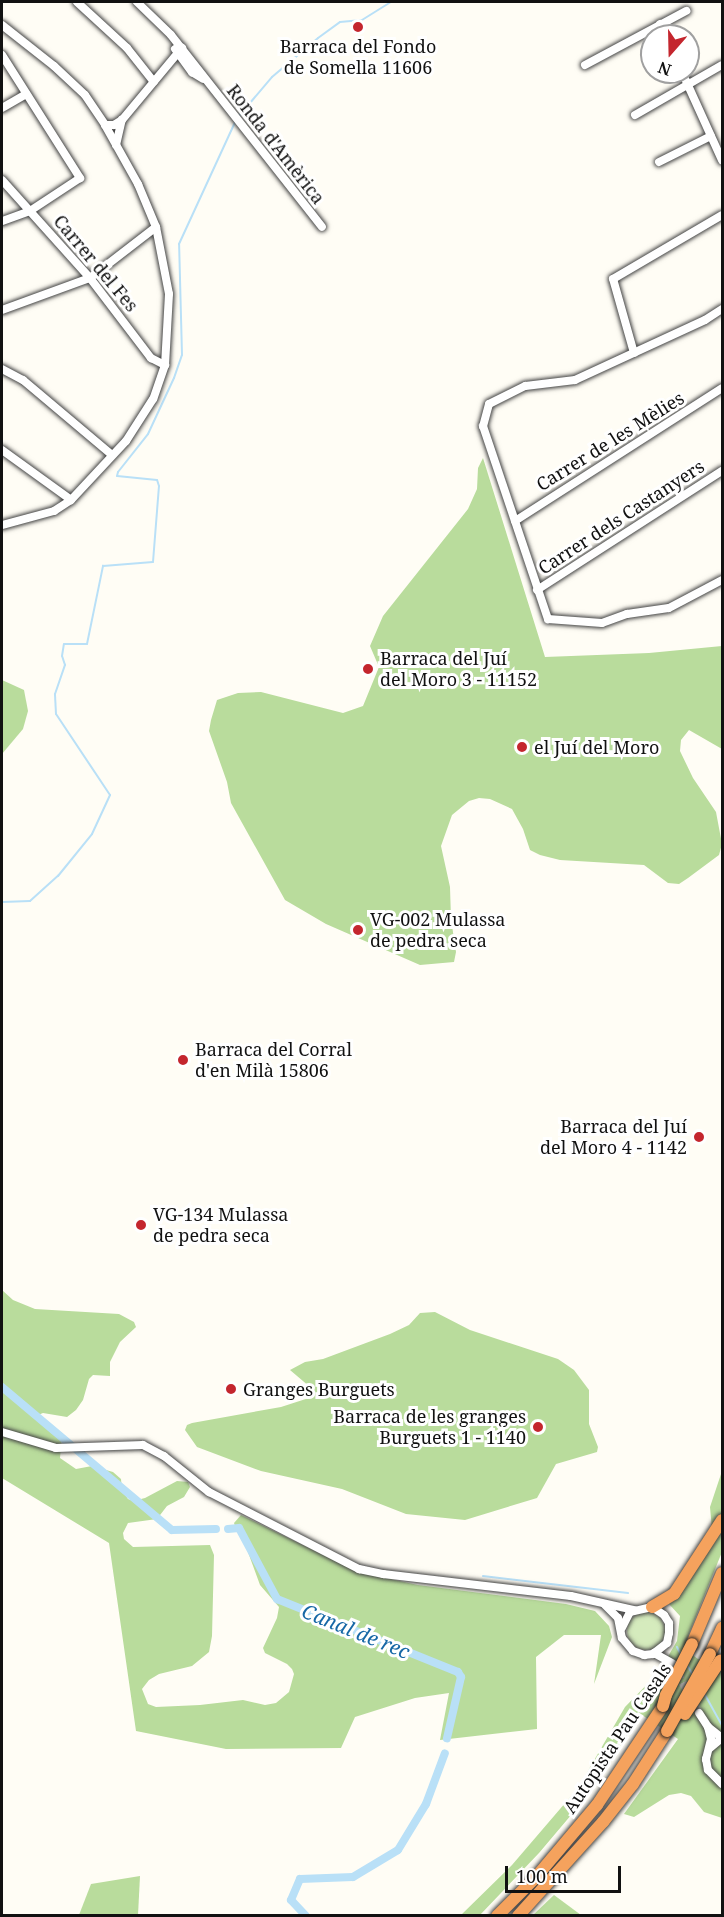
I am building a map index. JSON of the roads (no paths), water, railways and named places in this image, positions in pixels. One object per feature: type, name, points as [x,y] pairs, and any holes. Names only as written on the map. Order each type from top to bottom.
[{"type":"highway","points":[[652,1607],[674,1594],[723,1520]]},
{"type":"highway","points":[[694,1645],[723,1573]]},
{"type":"highway","name":"Autopista Pau Casals","points":[[497,1916],[537,1876],[597,1805],[663,1706],[723,1593]]},
{"type":"highway","name":"Autopista Pau Casals","points":[[518,1916],[603,1822],[633,1784],[669,1733],[717,1657],[723,1628]]},
{"type":"street","points":[[77,2],[127,48],[154,82]]},
{"type":"street","name":"Ronda d'Amèrica","points":[[137,2],[158,22],[162,32],[180,50],[192,72],[206,81],[322,227]]},
{"type":"street","points":[[660,24],[686,10]]},
{"type":"street","points":[[2,25],[54,66],[85,95],[105,125],[138,184],[156,227],[169,294],[165,365],[153,399],[141,421],[71,500],[54,511],[2,525]]},
{"type":"street","points":[[585,65],[640,35]]},
{"type":"street","points":[[105,125],[114,125],[122,120],[180,50]]},
{"type":"street","points":[[2,55],[80,178],[30,212],[2,222]]},
{"type":"street","points":[[635,115],[723,65]]},
{"type":"street","points":[[688,85],[722,158]]},
{"type":"street","points":[[2,108],[27,94]]},
{"type":"street","points":[[116,145],[122,120]]},
{"type":"street","points":[[659,162],[711,136]]},
{"type":"street","name":"Carrer del Fes","points":[[2,180],[90,278],[151,358],[165,365]]},
{"type":"street","points":[[634,353],[613,279],[723,215]]},
{"type":"street","points":[[2,310],[90,278],[156,227]]},
{"type":"street","points":[[723,309],[705,320],[575,380],[525,386],[489,404],[483,426],[491,444],[548,620],[602,623],[627,614],[669,608],[723,580]]},
{"type":"street","points":[[2,369],[23,380],[112,455]]},
{"type":"street","name":"Carrer de les Mèlies","points":[[515,521],[723,388]]},
{"type":"street","points":[[2,450],[71,500]]},
{"type":"street","name":"Carrer dels Castanyers","points":[[537,590],[723,471]]},
{"type":"street","points":[[2,1432],[56,1448],[125,1445],[150,1448],[164,1456],[209,1492],[359,1569],[383,1574],[571,1596],[634,1610],[652,1607],[664,1615],[669,1623],[665,1645],[654,1653],[644,1655],[633,1651],[622,1638],[622,1628],[626,1617],[634,1610]]},
{"type":"street","points":[[604,1605],[618,1618],[622,1628]]},
{"type":"street","points":[[654,1653],[672,1663],[665,1645]]},
{"type":"street","points":[[699,1713],[708,1727],[723,1738],[710,1748]]},
{"type":"street","points":[[708,1727],[710,1748],[706,1759],[708,1770],[723,1784]]},
{"type":"waterway","points":[[238,117],[272,77],[318,38],[340,22],[362,20],[391,2]]},
{"type":"waterway","points":[[2,902],[30,901],[58,876],[92,834],[110,795],[56,714],[55,694],[65,665],[62,656],[64,644],[87,644],[103,566],[153,562],[159,486],[157,480],[117,476],[148,434],[182,355],[179,244],[235,122]]},
{"type":"waterway","name":"Canal de rec","points":[[2,1387],[172,1530],[216,1529]]},
{"type":"waterway","name":"Canal de rec","points":[[228,1529],[239,1528],[277,1599],[458,1672],[461,1677],[447,1738]]},
{"type":"waterway","points":[[483,1576],[628,1593]]},
{"type":"waterway","points":[[677,1647],[681,1655]]},
{"type":"waterway","points":[[687,1665],[693,1675]]},
{"type":"waterway","points":[[704,1693],[722,1725]]},
{"type":"waterway","name":"Canal de rec","points":[[306,1916],[291,1900],[300,1879],[353,1877],[398,1850],[426,1804],[445,1753]]},
{"type":"tunnel","points":[[677,1672],[699,1713]]},
{"type":"place","name":"Barraca del Fondo de Somella 11606","points":[[358,27]]},
{"type":"place","name":"Barraca del Juí del Moro 3 - 11152","points":[[368,669]]},
{"type":"place","name":"el Juí del Moro","points":[[522,747]]},
{"type":"place","name":"VG-002 Mulassa de pedra seca","points":[[358,930]]},
{"type":"place","name":"Barraca del Corral d'en Milà 15806","points":[[183,1060]]},
{"type":"place","name":"Barraca del Juí del Moro 4 - 1142","points":[[699,1137]]},
{"type":"place","name":"VG-134 Mulassa de pedra seca","points":[[141,1225]]},
{"type":"place","name":"Granges Burguets","points":[[231,1389]]},
{"type":"place","name":"Barraca de les granges Burguets 1 - 1140","points":[[538,1427]]}]
